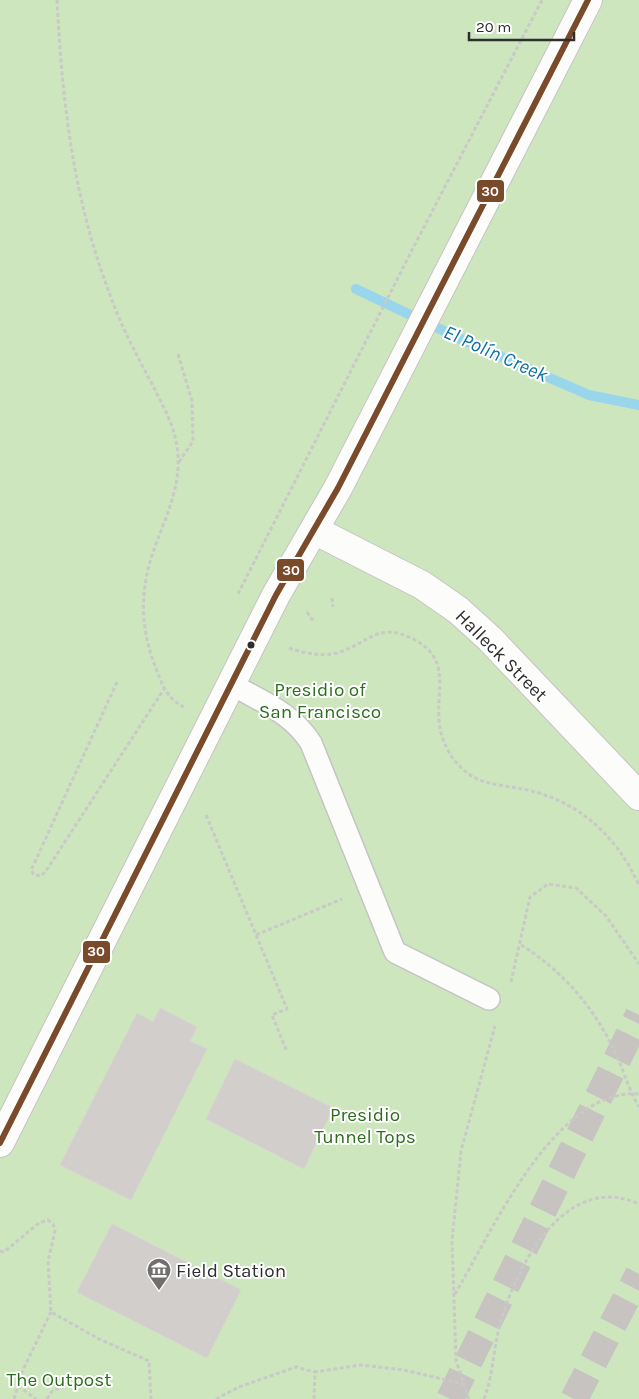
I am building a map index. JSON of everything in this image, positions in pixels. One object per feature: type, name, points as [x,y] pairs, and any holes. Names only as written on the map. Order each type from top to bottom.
[{"type":"street","points":[[0,1143],[276,596],[314,530],[394,378],[588,0]]},
{"type":"street","name":"Halleck Street","points":[[314,530],[422,585],[458,610],[490,640],[639,796]]},
{"type":"lane","points":[[231,684],[291,717],[302,728],[311,743],[395,952],[489,999]]},
{"type":"path","points":[[57,0],[70,150],[86,225],[121,323],[172,425],[177,446],[179,463],[176,484],[149,568],[142,610],[149,651],[164,689],[172,701],[184,707]]},
{"type":"path","points":[[245,579],[356,359],[542,0]]},
{"type":"path","points":[[178,354],[192,401],[193,441],[179,463]]},
{"type":"path","points":[[332,598],[334,607]]},
{"type":"path","points":[[307,612],[313,621]]},
{"type":"path","points":[[289,648],[323,655],[337,653],[376,634],[392,633],[402,634],[417,641],[428,650],[438,667],[441,685],[438,716],[441,734],[448,750],[459,766],[481,782],[531,791],[553,798],[590,818],[619,850],[639,886]]},
{"type":"path","points":[[116,682],[31,870],[34,875],[41,876],[46,871],[164,689]]},
{"type":"path","points":[[206,815],[287,1009],[272,1015],[287,1052]]},
{"type":"path","points":[[508,989],[521,945],[530,897],[548,884],[576,888],[606,916],[639,964]]},
{"type":"path","points":[[256,935],[319,909]]},
{"type":"path","points":[[521,945],[539,956],[580,996],[611,1043],[631,1094],[639,1107]]},
{"type":"path","points":[[468,1399],[456,1360],[452,1241],[462,1151],[496,1022]]},
{"type":"path","points":[[454,1294],[474,1262],[506,1201],[542,1154],[587,1108],[604,1100],[639,1094]]},
{"type":"path","points":[[484,1399],[491,1380],[499,1328],[518,1276],[547,1230],[577,1205],[592,1198],[609,1197],[629,1200],[639,1204]]},
{"type":"path","points":[[0,1251],[4,1252],[40,1223],[48,1220],[54,1224],[55,1231],[48,1261],[51,1312],[37,1338],[14,1399]]},
{"type":"path","points":[[51,1312],[100,1339],[148,1360],[151,1399]]},
{"type":"path","points":[[216,1399],[239,1387],[296,1367],[315,1372],[360,1365],[404,1370],[463,1384]]},
{"type":"path","points":[[314,1399],[315,1372]]},
{"type":"path","points":[[18,1386],[36,1399]]},
{"type":"path","points":[[47,1399],[53,1390],[66,1386]]},
{"type":"green space","name":"Presidio of San Francisco","points":[[0,0],[639,0],[639,1399],[0,1399]]},
{"type":"building","points":[[160,1008],[197,1027],[190,1041],[207,1049],[131,1200],[60,1165],[137,1013],[153,1022]]},
{"type":"building","points":[[235,1059],[333,1108],[304,1169],[206,1119]]},
{"type":"building","name":"Field Station","points":[[112,1224],[241,1290],[207,1358],[77,1292]]},
{"type":"waterway","name":"El Polín Creek","points":[[356,289],[465,341],[589,395],[639,405]]},
{"type":"tunnel","points":[[450,1399],[639,1015]]},
{"type":"tunnel","points":[[574,1399],[639,1274]]},
{"type":"transit line","name":"30","points":[[0,1143],[276,595],[338,488],[588,0]]},
{"type":"place","name":"Field Station","points":[[159,1291]]},
{"type":"park label","name":"Presidio Tunnel Tops","points":[[365,1125]]},
{"type":"park label","name":"The Outpost","points":[[59,1379]]}]
